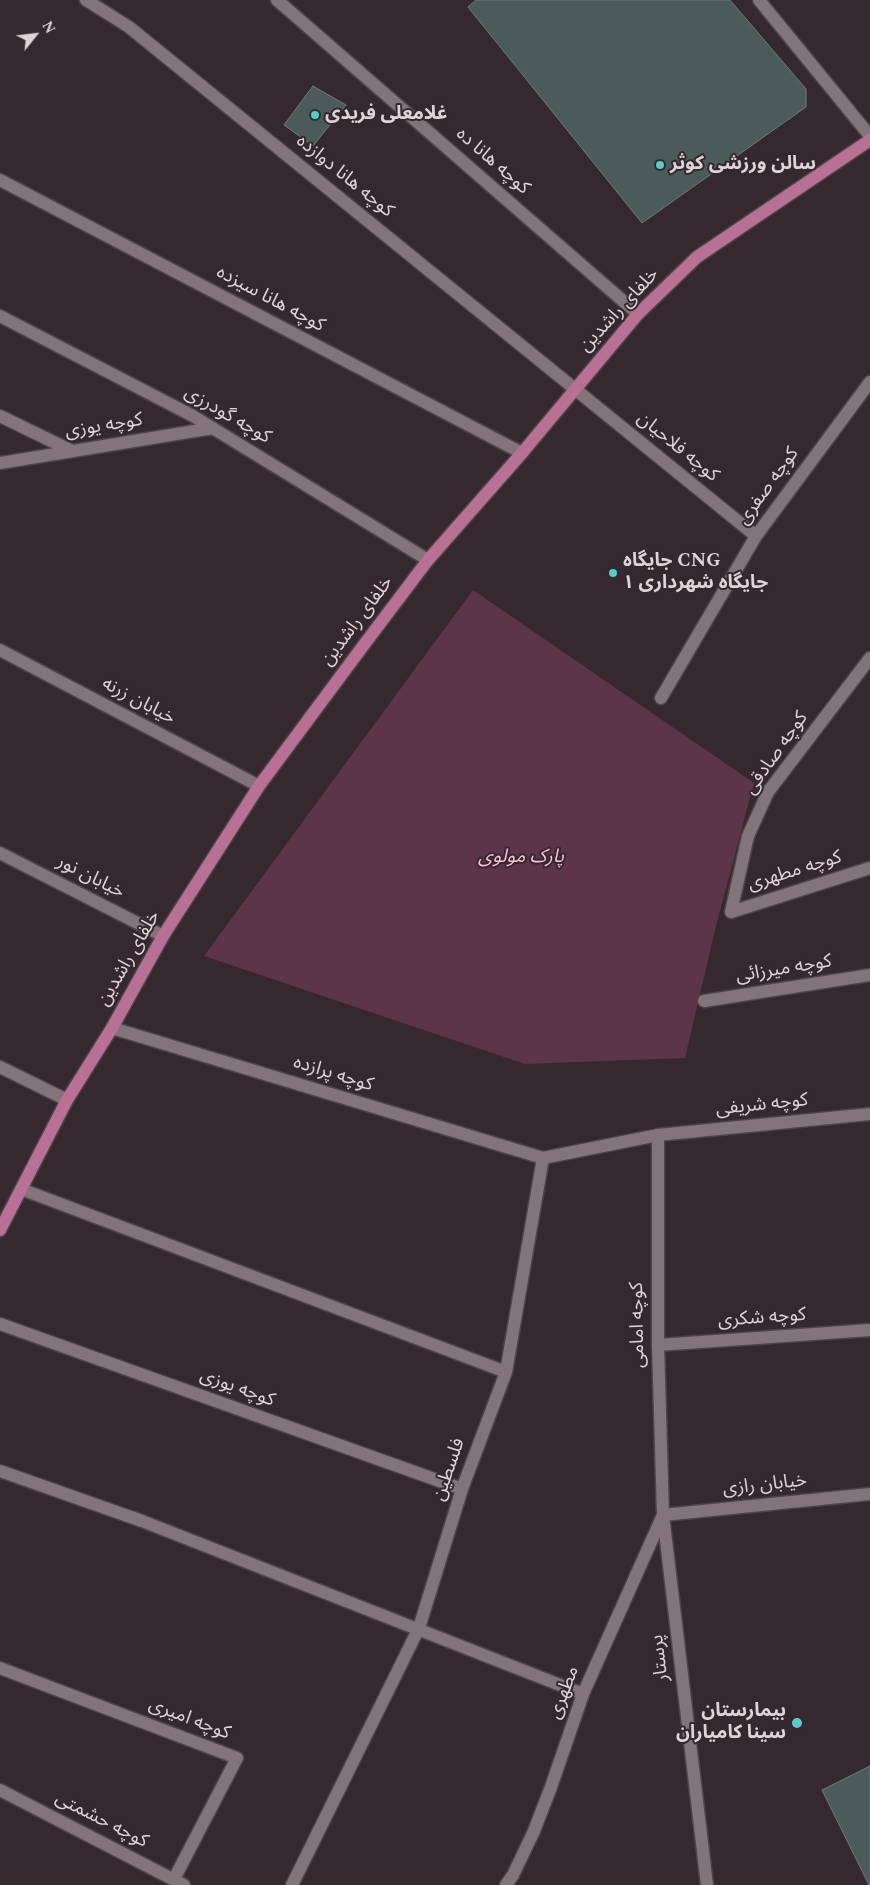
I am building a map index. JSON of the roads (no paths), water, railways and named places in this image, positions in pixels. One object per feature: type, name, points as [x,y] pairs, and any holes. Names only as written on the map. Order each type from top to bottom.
[{"type":"main road","name":"خلفای راشدین","points":[[0,1230],[67,1100],[112,1028],[163,936],[259,786],[428,560],[522,453],[638,314],[696,257],[870,140]]},
{"type":"street","name":"کوچه هانا دوازده","points":[[86,0],[129,27],[574,389]]},
{"type":"street","name":"کوچه هانا ده","points":[[277,0],[638,314]]},
{"type":"street","points":[[759,0],[870,136]]},
{"type":"street","name":"کوچه هانا سیزده","points":[[0,180],[522,453]]},
{"type":"street","name":"کوچه گودرزی","points":[[0,316],[213,428],[428,560]]},
{"type":"street","name":"کوچه صفری","points":[[661,698],[756,536],[870,382]]},
{"type":"street","name":"کوچه فلاحیان","points":[[574,389],[756,536]]},
{"type":"street","points":[[0,416],[72,451]]},
{"type":"street","name":"کوچه یوزی","points":[[0,463],[213,428]]},
{"type":"street","name":"خیابان زرنه","points":[[0,650],[259,786]]},
{"type":"street","name":"کوچه صادقی","points":[[731,912],[748,836],[768,792],[870,658]]},
{"type":"street","name":"خیابان نور","points":[[0,853],[163,936]]},
{"type":"street","name":"کوچه مطهری","points":[[731,912],[870,868]]},
{"type":"street","name":"کوچه میرزائی","points":[[704,1001],[870,975]]},
{"type":"street","name":"کوچه پرازده","points":[[112,1028],[543,1158]]},
{"type":"street","points":[[0,1067],[67,1100]]},
{"type":"street","name":"کوچه شریفی","points":[[658,1135],[870,1114]]},
{"type":"street","points":[[543,1158],[658,1135]]},
{"type":"street","name":"کوچه امامی","points":[[658,1135],[658,1345],[664,1515]]},
{"type":"street","name":"فلسطین","points":[[292,1885],[419,1628],[462,1490],[506,1372],[543,1158]]},
{"type":"street","points":[[21,1189],[506,1372]]},
{"type":"street","name":"کوچه یوزی","points":[[0,1324],[462,1490]]},
{"type":"street","name":"کوچه شکری","points":[[658,1345],[870,1330]]},
{"type":"street","points":[[0,1471],[142,1521],[419,1628],[583,1694]]},
{"type":"street","name":"خیابان رازی","points":[[664,1515],[870,1494]]},
{"type":"street","name":"مطهری","points":[[506,1885],[513,1875],[534,1832],[583,1694],[664,1515]]},
{"type":"street","name":"پرستار","points":[[664,1515],[707,1885]]},
{"type":"street","name":"کوچه امیری","points":[[0,1668],[237,1758],[179,1882]]},
{"type":"street","name":"کوچه حشمتی","points":[[0,1790],[179,1882]]},
{"type":"place","name":"غلامعلی فریدی","points":[[315,115]]},
{"type":"place","name":"سالن ورزشی کوثر","points":[[660,165]]},
{"type":"place","name":"جایگاه CNG جایگاه شهرداری ۱","points":[[613,573]]},
{"type":"place","name":"بیمارستان سینا کامیاران","points":[[797,1723]]},
{"type":"park label","name":"پارک مولوی","points":[[521,858]]}]
